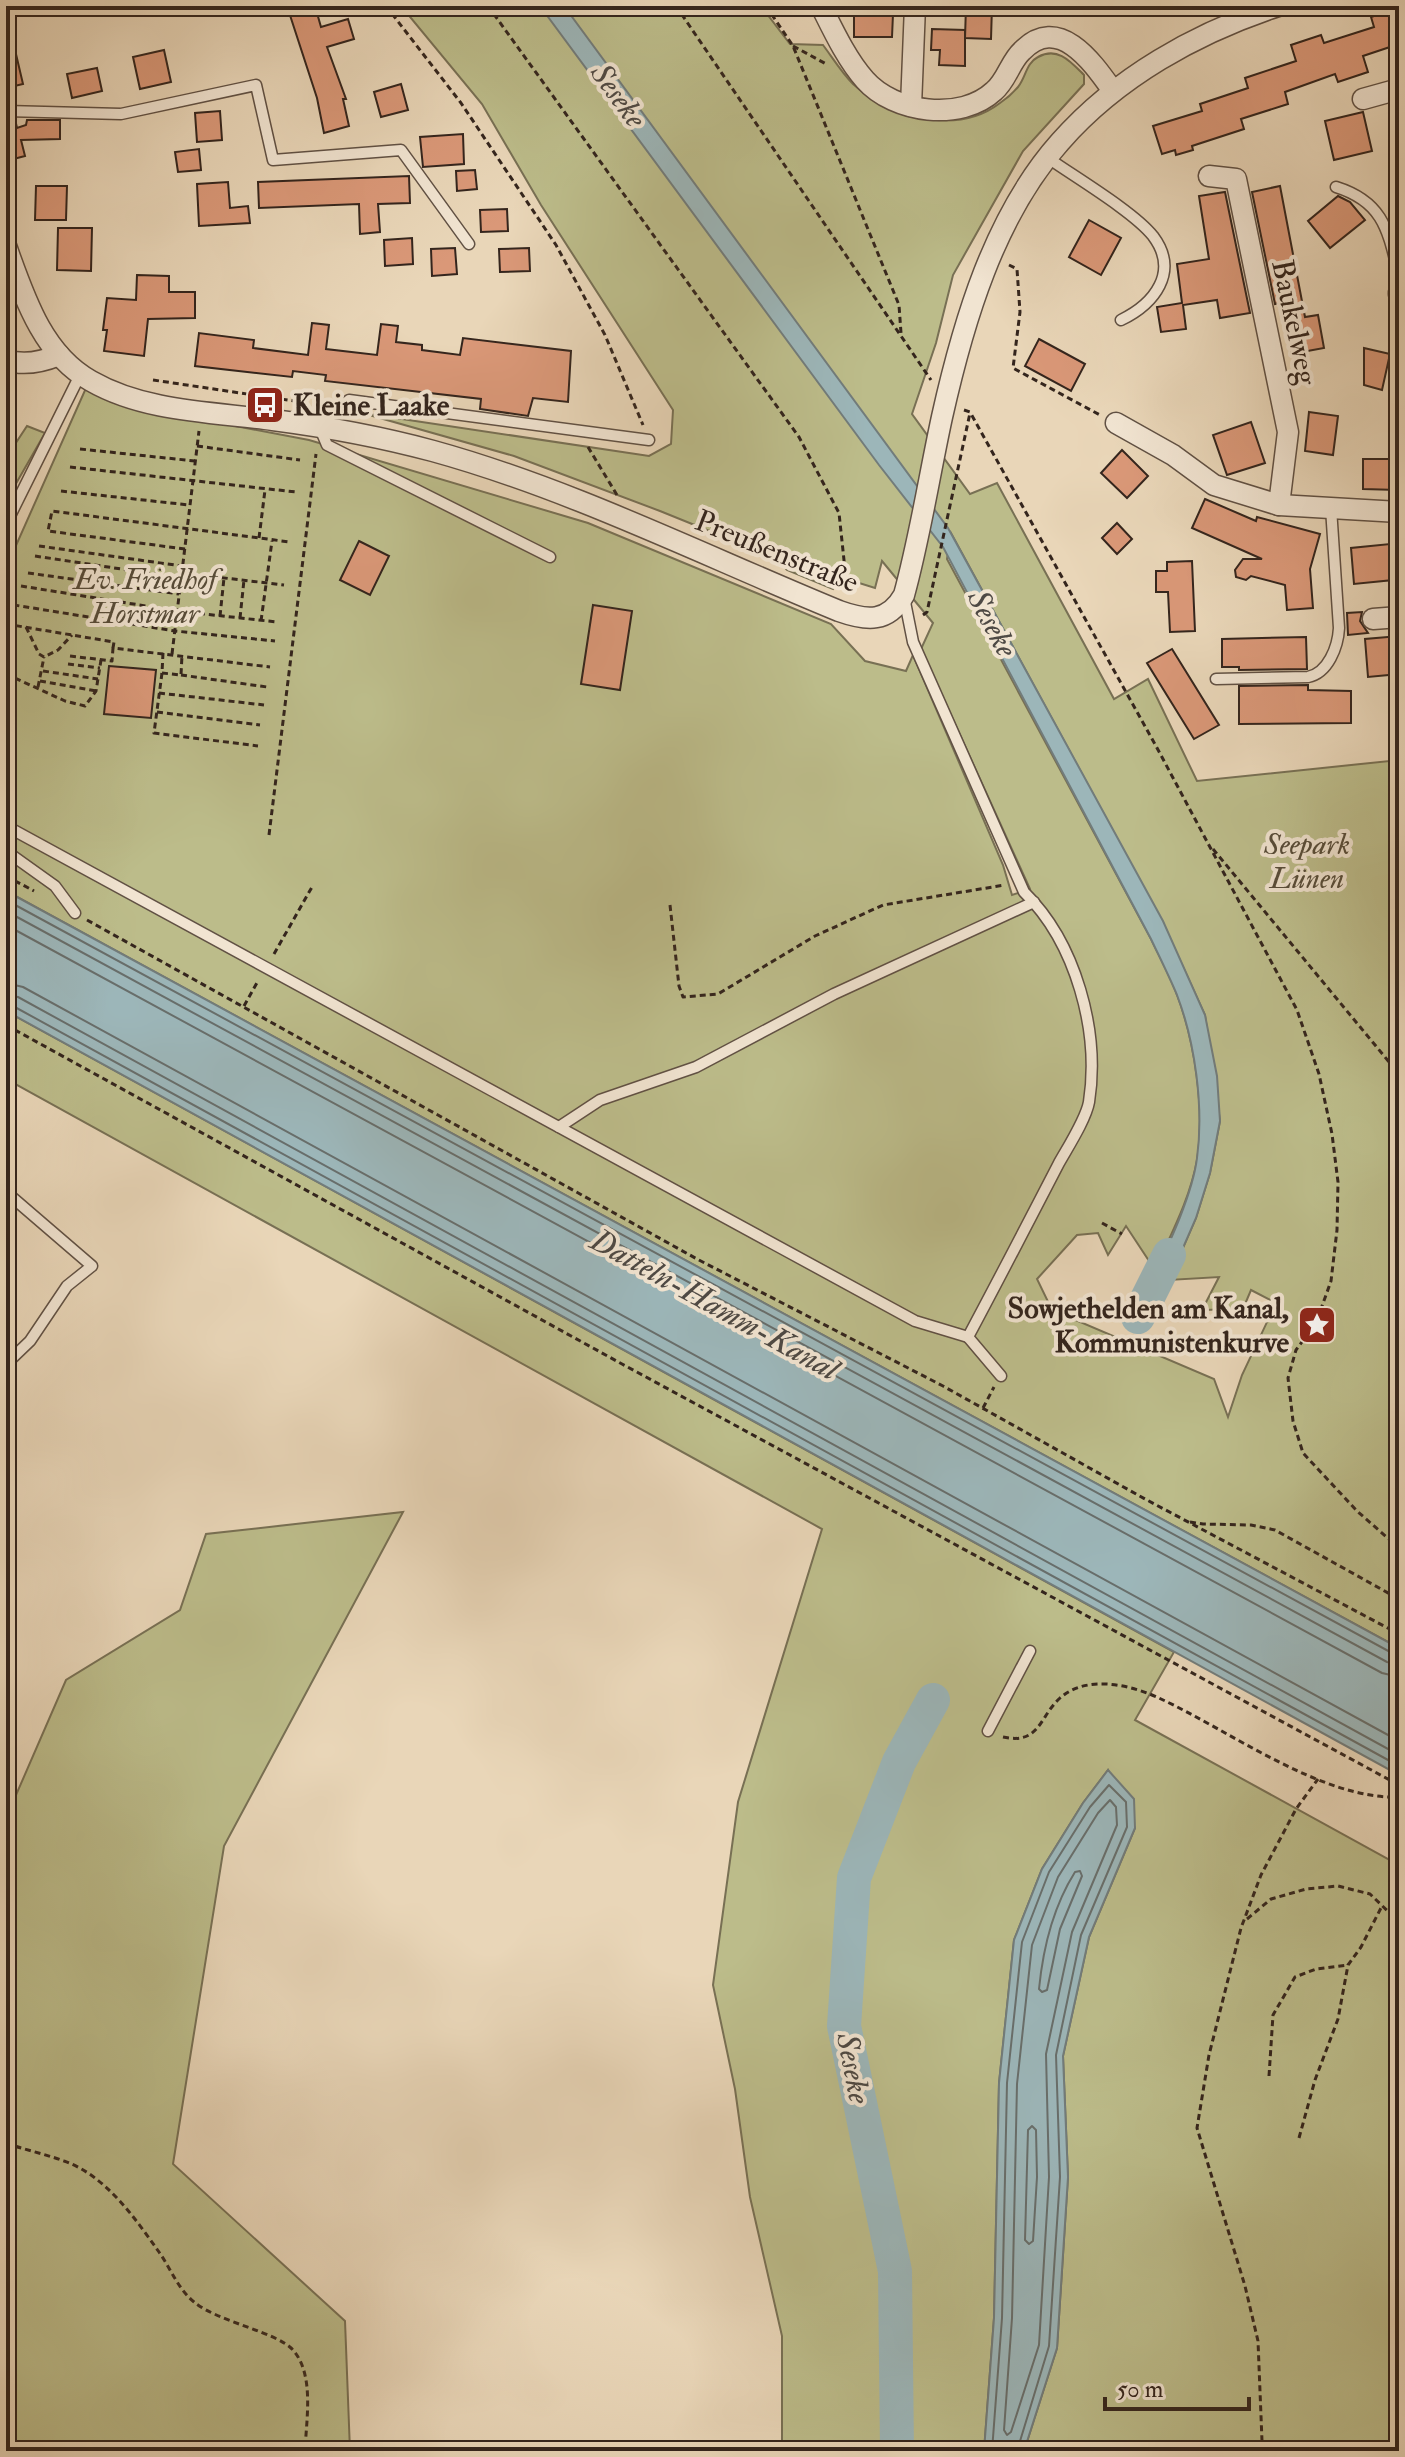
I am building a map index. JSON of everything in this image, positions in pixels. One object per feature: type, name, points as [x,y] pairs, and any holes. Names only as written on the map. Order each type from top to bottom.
[{"type":"street","points":[[821,6],[864,80],[886,96],[911,106],[930,110],[971,106],[995,91],[1015,58],[1027,46],[1054,38],[1076,46],[1113,91]]},
{"type":"street","points":[[911,106],[915,6]]},
{"type":"street","points":[[904,595],[960,344],[991,255],[1021,196],[1059,142],[1113,91],[1180,47],[1245,17],[1278,6]]},
{"type":"street","points":[[1363,99],[1399,89]]},
{"type":"street","name":"Baukelweg","points":[[1209,176],[1236,179],[1288,432],[1279,505]]},
{"type":"street","name":"Preußenstraße","points":[[6,246],[31,312],[59,355],[80,375],[106,389],[138,401],[319,426],[435,452],[510,477],[855,616],[871,618],[884,615],[896,609],[904,595]]},
{"type":"street","points":[[6,360],[43,362],[59,355]]},
{"type":"street","points":[[1116,423],[1173,455],[1214,485],[1279,505],[1399,512]]},
{"type":"street","points":[[1373,619],[1399,617]]},
{"type":"lane","points":[[6,111],[121,114],[256,85],[273,160],[401,150],[469,244]]},
{"type":"lane","points":[[1048,158],[1134,219],[1153,237],[1163,259],[1162,284],[1142,310],[1121,320]]},
{"type":"lane","points":[[1336,187],[1358,193],[1379,213],[1386,226],[1399,276]]},
{"type":"lane","points":[[6,524],[80,375]]},
{"type":"lane","points":[[550,557],[327,445],[319,426],[349,400],[649,440]]},
{"type":"lane","points":[[1216,679],[1308,677],[1319,673],[1328,661],[1338,639],[1339,628],[1331,508]]},
{"type":"lane","points":[[904,595],[913,642],[1024,892],[1046,916],[1071,964],[1086,1012],[1091,1058],[1089,1105],[968,1337]]},
{"type":"lane","points":[[6,826],[915,1321],[968,1337],[1001,1376]]},
{"type":"lane","points":[[6,851],[55,886],[75,913]]},
{"type":"lane","points":[[559,1127],[600,1100],[696,1067],[834,994],[1034,902]]},
{"type":"lane","points":[[6,1192],[92,1266],[67,1286],[30,1341],[6,1364]]},
{"type":"lane","points":[[988,1731],[1030,1651]]},
{"type":"path","points":[[386,6],[461,103],[556,245],[605,335],[649,440]]},
{"type":"path","points":[[488,6],[799,437],[839,513],[846,579],[843,597]]},
{"type":"path","points":[[676,6],[901,334],[944,408],[970,412]]},
{"type":"path","points":[[766,6],[793,46],[899,305],[901,334]]},
{"type":"path","points":[[991,255],[1017,269],[1020,312],[1013,368],[1116,423]]},
{"type":"path","points":[[172,654],[201,412]]},
{"type":"path","points":[[917,620],[927,612],[970,412]]},
{"type":"path","points":[[970,412],[1297,1010],[1319,1074],[1332,1134],[1338,1182],[1331,1281],[1316,1323],[1296,1350],[1288,1378],[1293,1421],[1303,1453],[1357,1511],[1399,1548]]},
{"type":"path","points":[[269,835],[319,426]]},
{"type":"path","points":[[579,431],[617,496]]},
{"type":"path","points":[[197,446],[300,460]]},
{"type":"path","points":[[80,449],[195,461]]},
{"type":"path","points":[[70,467],[296,492]]},
{"type":"path","points":[[259,538],[265,489]]},
{"type":"path","points":[[61,491],[190,505]]},
{"type":"path","points":[[185,549],[48,531],[52,511],[290,542]]},
{"type":"path","points":[[261,621],[272,540]]},
{"type":"path","points":[[39,546],[182,566]]},
{"type":"path","points":[[35,556],[181,576],[284,585]]},
{"type":"path","points":[[28,573],[179,594]]},
{"type":"path","points":[[220,616],[224,578]]},
{"type":"path","points":[[240,618],[244,580]]},
{"type":"path","points":[[21,586],[177,611],[277,622]]},
{"type":"path","points":[[70,656],[112,661],[114,642],[6,624],[14,605],[175,631],[275,641]]},
{"type":"path","points":[[26,627],[39,654],[44,657]]},
{"type":"path","points":[[44,657],[58,650],[72,635]]},
{"type":"path","points":[[113,648],[270,667]]},
{"type":"path","points":[[163,653],[154,733],[258,746]]},
{"type":"path","points":[[181,675],[182,655]]},
{"type":"path","points":[[38,687],[44,657]]},
{"type":"path","points":[[6,674],[81,706],[89,703],[96,691],[101,660]]},
{"type":"path","points":[[68,664],[100,668]]},
{"type":"path","points":[[43,671],[98,679]]},
{"type":"path","points":[[162,673],[267,687]]},
{"type":"path","points":[[40,681],[96,691]]},
{"type":"path","points":[[159,693],[264,705]]},
{"type":"path","points":[[157,712],[260,725]]},
{"type":"path","points":[[1208,844],[1399,1074]]},
{"type":"path","points":[[6,876],[34,891]]},
{"type":"path","points":[[670,905],[679,986],[683,997],[718,994],[815,936],[883,905],[1020,883]]},
{"type":"path","points":[[244,1006],[312,887]]},
{"type":"path","points":[[75,913],[697,1259],[983,1408],[1399,1634]]},
{"type":"path","points":[[6,1025],[622,1364],[1399,1785]]},
{"type":"path","points":[[1102,1223],[1122,1234]]},
{"type":"path","points":[[983,1408],[993,1389]]},
{"type":"path","points":[[1186,1521],[1251,1525],[1275,1530],[1399,1599]]},
{"type":"path","points":[[988,1731],[1008,1739],[1021,1739],[1045,1721],[1062,1696],[1079,1687],[1118,1684],[1153,1694],[1318,1779],[1364,1796],[1399,1797]]},
{"type":"path","points":[[1260,2451],[1258,2341],[1245,2286],[1197,2128],[1209,2055],[1244,1921],[1261,1875],[1296,1809],[1318,1779]]},
{"type":"path","points":[[1244,1921],[1271,1899],[1306,1889],[1338,1886],[1370,1894],[1399,1922]]},
{"type":"path","points":[[1299,2138],[1315,2080],[1338,2019],[1348,1965],[1382,1906]]},
{"type":"path","points":[[1269,2076],[1273,2015],[1295,1977],[1316,1969],[1348,1965]]},
{"type":"path","points":[[6,2143],[65,2161],[91,2174],[114,2193],[160,2253],[178,2284],[195,2303],[292,2349],[305,2371],[305,2451]]},
{"type":"green space","points":[[401,6],[761,6],[790,44],[823,45],[849,80],[868,96],[904,114],[924,119],[964,119],[983,113],[1012,94],[1031,63],[1045,54],[1064,57],[1084,75],[1084,84],[1023,151],[953,275],[936,343],[912,414],[970,494],[997,483],[1114,699],[1148,679],[1197,781],[1399,760],[1399,1648],[6,891],[6,568],[86,388],[131,406],[309,440],[588,523],[831,624],[865,661],[906,671],[913,655],[1003,865],[1012,895],[1030,889],[921,649],[933,623],[882,561],[875,588],[840,577],[833,589],[787,570],[776,558],[514,456],[362,413],[649,456],[671,444],[673,410],[541,205],[482,104]],"holes":[[[951,533],[1162,921],[1205,1015],[1220,1121],[1210,1173],[1196,1218],[1169,1280],[1219,1277],[1202,1310],[1243,1309],[1251,1290],[1276,1303],[1242,1375],[1228,1417],[1214,1379],[1052,1310],[1037,1279],[1077,1235],[1098,1233],[1108,1255],[1126,1226],[1155,1270],[1194,1174],[1200,1120],[1197,1077],[1189,1034],[1171,981],[947,559]]]},
{"type":"green space","points":[[27,426],[45,433],[6,501],[6,458]]},
{"type":"green space","points":[[6,1011],[1174,1652],[1135,1720],[1399,1865],[1399,2451],[1024,2451],[1057,2348],[1068,2177],[1063,2056],[1089,1937],[1135,1828],[1108,1770],[1083,1803],[1042,1869],[1014,1940],[999,2083],[994,2318],[984,2451],[782,2451],[782,2336],[750,2197],[735,2089],[713,1985],[738,1802],[822,1529],[6,1079]]},
{"type":"green space","points":[[403,1512],[224,1846],[173,2164],[345,2321],[350,2451],[6,2451],[6,1801],[13,1802],[66,1680],[180,1610],[206,1534]]},
{"type":"water","points":[[540,6],[564,6],[948,528],[1163,921],[1205,1015],[1217,1076],[1220,1121],[1210,1173],[1196,1218],[1169,1280],[1162,1282],[1153,1299],[1145,1295],[1176,1227],[1194,1174],[1199,1118],[1189,1033],[1177,995],[1151,939],[943,547]]},
{"type":"water","name":"Datteln-Hamm-Kanal","points":[[6,891],[1399,1648],[1399,1775],[6,1011]]},
{"type":"water","points":[[1108,1770],[1134,1799],[1135,1828],[1089,1937],[1063,2056],[1068,2177],[1057,2348],[1024,2451],[984,2451],[994,2318],[999,2083],[1014,1940],[1042,1869],[1083,1803]]},
{"type":"building","points":[[287,6],[315,6],[321,27],[348,19],[354,39],[327,47],[346,99],[343,99],[349,126],[324,133],[317,98]]},
{"type":"building","points":[[854,6],[878,6],[878,14],[893,14],[892,37],[854,37]]},
{"type":"building","points":[[966,6],[992,6],[991,39],[965,38]]},
{"type":"building","points":[[1399,8],[1399,44],[1363,56],[1368,72],[1338,82],[1335,74],[1285,92],[1288,104],[1241,119],[1244,129],[1192,146],[1193,150],[1176,155],[1175,150],[1162,154],[1153,126],[1202,111],[1200,104],[1248,88],[1245,78],[1296,61],[1291,45],[1321,35],[1324,43],[1374,27],[1371,17]]},
{"type":"building","points":[[932,29],[965,30],[965,66],[939,65],[940,50],[931,50]]},
{"type":"building","points":[[12,37],[23,84],[6,88],[6,38]]},
{"type":"building","points":[[164,50],[171,82],[140,89],[133,57]]},
{"type":"building","points":[[97,68],[102,91],[72,98],[67,74]]},
{"type":"building","points":[[401,84],[408,110],[381,117],[374,92]]},
{"type":"building","points":[[220,111],[222,140],[197,142],[195,113]]},
{"type":"building","points":[[1363,112],[1372,151],[1334,160],[1325,121]]},
{"type":"building","points":[[6,119],[15,119],[17,128],[26,125],[27,120],[60,120],[60,139],[21,140],[25,156],[6,161]]},
{"type":"building","points":[[463,134],[464,164],[423,167],[420,137]]},
{"type":"building","points":[[199,149],[201,170],[178,172],[175,152]]},
{"type":"building","points":[[475,170],[477,189],[457,191],[456,171]]},
{"type":"building","points":[[409,176],[410,203],[378,204],[380,232],[360,234],[359,204],[259,208],[258,182]]},
{"type":"building","points":[[228,182],[230,208],[248,206],[250,223],[199,226],[197,184]]},
{"type":"building","points":[[36,186],[67,186],[66,220],[35,220]]},
{"type":"building","points":[[1280,186],[1305,317],[1318,315],[1324,348],[1291,354],[1281,303],[1275,304],[1252,192]]},
{"type":"building","points":[[1225,192],[1250,313],[1220,318],[1217,300],[1183,305],[1186,329],[1161,332],[1157,307],[1182,303],[1177,264],[1209,259],[1199,196]]},
{"type":"building","points":[[1338,196],[1350,202],[1365,220],[1330,248],[1308,221]]},
{"type":"building","points":[[507,209],[508,231],[481,232],[480,210]]},
{"type":"building","points":[[1089,220],[1121,238],[1101,275],[1069,257]]},
{"type":"building","points":[[58,228],[92,228],[91,271],[57,270]]},
{"type":"building","points":[[412,238],[413,264],[385,266],[384,240]]},
{"type":"building","points":[[455,248],[457,274],[432,276],[431,249]]},
{"type":"building","points":[[529,248],[530,271],[500,272],[499,249]]},
{"type":"building","points":[[137,275],[169,276],[169,292],[195,292],[195,318],[148,319],[144,356],[104,351],[107,298],[136,300]]},
{"type":"building","points":[[312,323],[329,325],[326,349],[377,355],[381,324],[398,326],[396,342],[422,345],[422,350],[460,355],[463,338],[571,351],[568,402],[533,398],[528,416],[480,409],[481,399],[325,381],[326,375],[293,371],[292,377],[195,366],[199,333],[254,340],[253,348],[308,355]]},
{"type":"building","points":[[1039,339],[1085,364],[1071,391],[1025,366]]},
{"type":"building","points":[[1364,348],[1390,354],[1382,390],[1364,385]]},
{"type":"building","points":[[1309,412],[1338,416],[1333,455],[1305,451]]},
{"type":"building","points":[[1251,422],[1265,463],[1227,475],[1213,435]]},
{"type":"building","points":[[1122,450],[1148,476],[1127,498],[1101,473]]},
{"type":"building","points":[[1363,459],[1398,459],[1398,490],[1363,489]]},
{"type":"building","points":[[1205,499],[1256,521],[1257,517],[1320,534],[1310,569],[1313,608],[1287,610],[1285,585],[1251,576],[1246,580],[1236,577],[1235,570],[1243,559],[1262,559],[1192,528]]},
{"type":"building","points":[[1117,523],[1132,539],[1117,554],[1102,538]]},
{"type":"building","points":[[359,541],[389,556],[370,595],[340,580]]},
{"type":"building","points":[[1390,544],[1393,580],[1354,584],[1351,548]]},
{"type":"building","points":[[1192,561],[1195,631],[1170,632],[1168,592],[1156,592],[1156,571],[1167,571],[1167,562]]},
{"type":"building","points":[[593,605],[632,611],[620,690],[581,684]]},
{"type":"building","points":[[1362,612],[1360,621],[1368,633],[1348,635],[1347,613]]},
{"type":"building","points":[[1399,636],[1399,674],[1368,677],[1365,639]]},
{"type":"building","points":[[1306,637],[1307,669],[1239,670],[1239,667],[1222,667],[1222,639]]},
{"type":"building","points":[[1172,649],[1219,725],[1194,739],[1147,663]]},
{"type":"building","points":[[109,666],[156,670],[151,718],[104,714]]},
{"type":"building","points":[[1308,685],[1308,690],[1351,691],[1351,723],[1239,724],[1239,686]]},
{"type":"waterway","name":"Seseke","points":[[1138,1317],[1169,1255]]},
{"type":"waterway","name":"Seseke","points":[[897,2451],[895,2271],[844,2026],[854,1878],[899,1762],[933,1700]]},
{"type":"place","name":"Kleine Laake","points":[[265,405]]},
{"type":"place","name":"Sowjethelden am Kanal, Kommunistenkurve","points":[[1317,1325]]},
{"type":"park label","name":"Ev. Friedhof Horstmar","points":[[145,596]]},
{"type":"park label","name":"Seepark Lünen","points":[[1307,861]]}]
